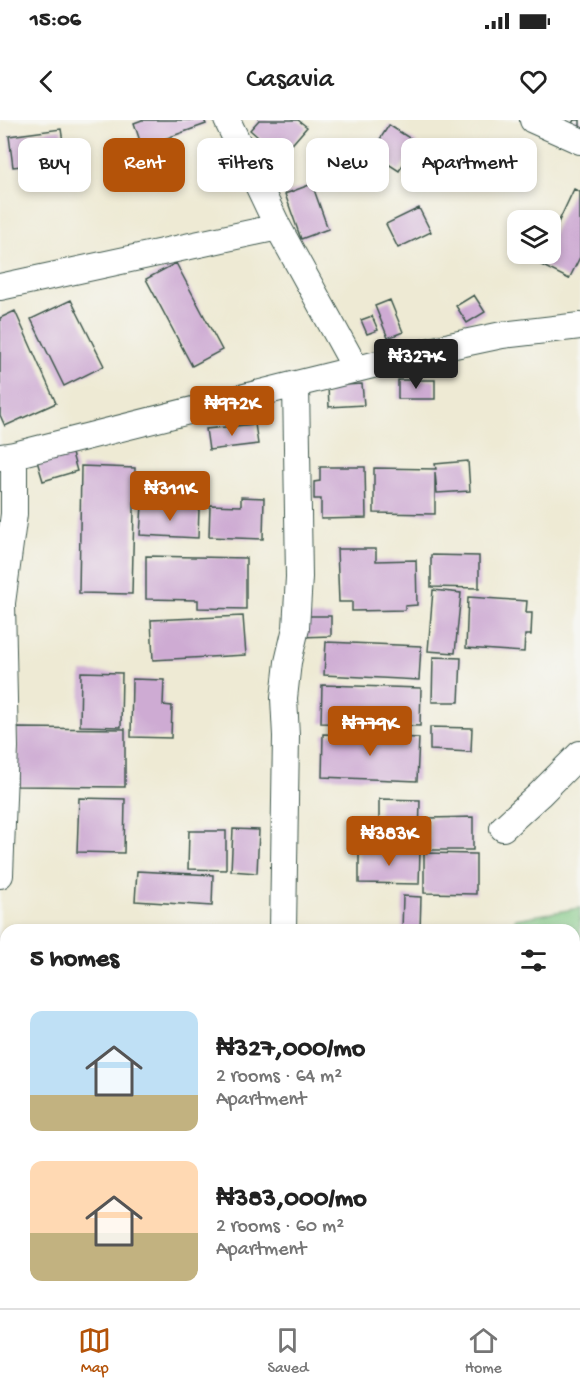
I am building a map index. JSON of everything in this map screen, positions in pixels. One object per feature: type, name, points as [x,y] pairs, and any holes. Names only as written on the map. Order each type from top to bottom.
[{"type":"street","points":[[227,120],[278,227],[356,369]]},
{"type":"street","points":[[532,120],[580,141]]},
{"type":"street","points":[[0,287],[278,227]]},
{"type":"street","points":[[0,875],[5,747],[2,603],[14,514],[7,456],[502,335],[580,326]]},
{"type":"street","points":[[283,924],[286,736],[284,698],[288,662],[296,628],[299,576],[296,384]]},
{"type":"street","points":[[503,828],[580,754]]},
{"type":"green space","points":[[580,908],[580,924],[511,924],[516,919]]},
{"type":"building","points":[[142,120],[204,120],[206,124],[167,138],[139,138],[134,123]]},
{"type":"building","points":[[259,120],[298,120],[307,127],[294,142],[294,138],[259,138],[250,130]]},
{"type":"building","points":[[574,120],[580,120],[580,129],[571,125]]},
{"type":"building","points":[[389,125],[409,138],[401,138],[401,168],[399,171],[389,165],[389,138],[381,138]]},
{"type":"building","points":[[61,129],[62,138],[18,138],[18,166],[13,167],[9,136]]},
{"type":"building","points":[[306,186],[306,192],[315,192],[328,229],[301,239],[285,194]]},
{"type":"building","points":[[574,189],[580,192],[580,257],[569,279],[539,264],[561,264],[561,217]]},
{"type":"building","points":[[419,208],[431,232],[398,248],[386,224]]},
{"type":"building","points":[[176,263],[222,350],[192,366],[146,279]]},
{"type":"building","points":[[474,295],[485,312],[467,323],[456,306]]},
{"type":"building","points":[[71,300],[104,366],[64,386],[31,319]]},
{"type":"building","points":[[390,300],[403,332],[388,338],[375,306]]},
{"type":"building","points":[[15,311],[56,403],[5,426],[0,415],[0,318]]},
{"type":"building","points":[[372,316],[378,330],[367,334],[361,320]]},
{"type":"building","points":[[398,380],[435,380],[435,399],[398,399]]},
{"type":"building","points":[[362,384],[364,405],[329,407],[328,386]]},
{"type":"building","points":[[255,424],[258,444],[209,450],[206,429]]},
{"type":"building","points":[[71,450],[77,471],[43,481],[37,461]]},
{"type":"building","points":[[468,461],[470,491],[437,493],[435,472],[435,514],[374,513],[374,468],[436,469],[435,464]]},
{"type":"building","points":[[81,466],[135,468],[132,594],[79,593]]},
{"type":"building","points":[[320,467],[365,467],[366,518],[321,519],[321,499],[314,499],[314,482],[320,481]]},
{"type":"building","points":[[241,497],[264,498],[263,539],[209,537],[210,505],[241,506]]},
{"type":"building","points":[[142,505],[199,509],[198,538],[140,535]]},
{"type":"building","points":[[337,549],[376,549],[376,561],[416,560],[417,605],[405,606],[405,610],[352,611],[352,602],[339,602]]},
{"type":"building","points":[[431,555],[479,556],[479,588],[431,587]]},
{"type":"building","points":[[146,556],[246,558],[246,609],[198,608],[198,600],[146,599]]},
{"type":"building","points":[[433,590],[461,593],[455,653],[428,651]]},
{"type":"building","points":[[468,597],[527,601],[526,613],[532,613],[531,635],[525,635],[524,652],[466,648]]},
{"type":"building","points":[[243,616],[246,655],[153,660],[151,620]]},
{"type":"building","points":[[301,616],[331,616],[331,636],[301,637]]},
{"type":"building","points":[[326,642],[421,646],[419,680],[324,675]]},
{"type":"building","points":[[433,657],[461,658],[459,702],[432,702]]},
{"type":"building","points":[[81,672],[122,673],[121,727],[80,726]]},
{"type":"building","points":[[132,679],[164,680],[163,705],[172,706],[171,738],[131,737]]},
{"type":"building","points":[[322,685],[421,688],[420,726],[321,723]]},
{"type":"building","points":[[430,727],[472,728],[471,752],[430,750]]},
{"type":"building","points":[[17,728],[125,729],[125,787],[17,786]]},
{"type":"building","points":[[323,734],[419,738],[417,781],[322,777]]},
{"type":"building","points":[[79,798],[125,799],[124,853],[77,852]]},
{"type":"building","points":[[379,799],[420,800],[419,842],[379,841]]},
{"type":"building","points":[[473,817],[473,850],[430,850],[429,818]]},
{"type":"building","points":[[233,829],[259,830],[257,873],[231,871]]},
{"type":"building","points":[[189,831],[226,831],[226,870],[188,869]]},
{"type":"building","points":[[359,850],[420,851],[419,884],[359,883]]},
{"type":"building","points":[[424,853],[476,854],[476,894],[424,893]]},
{"type":"building","points":[[137,871],[213,875],[212,906],[135,901]]},
{"type":"building","points":[[403,896],[421,897],[420,924],[402,924]]}]
